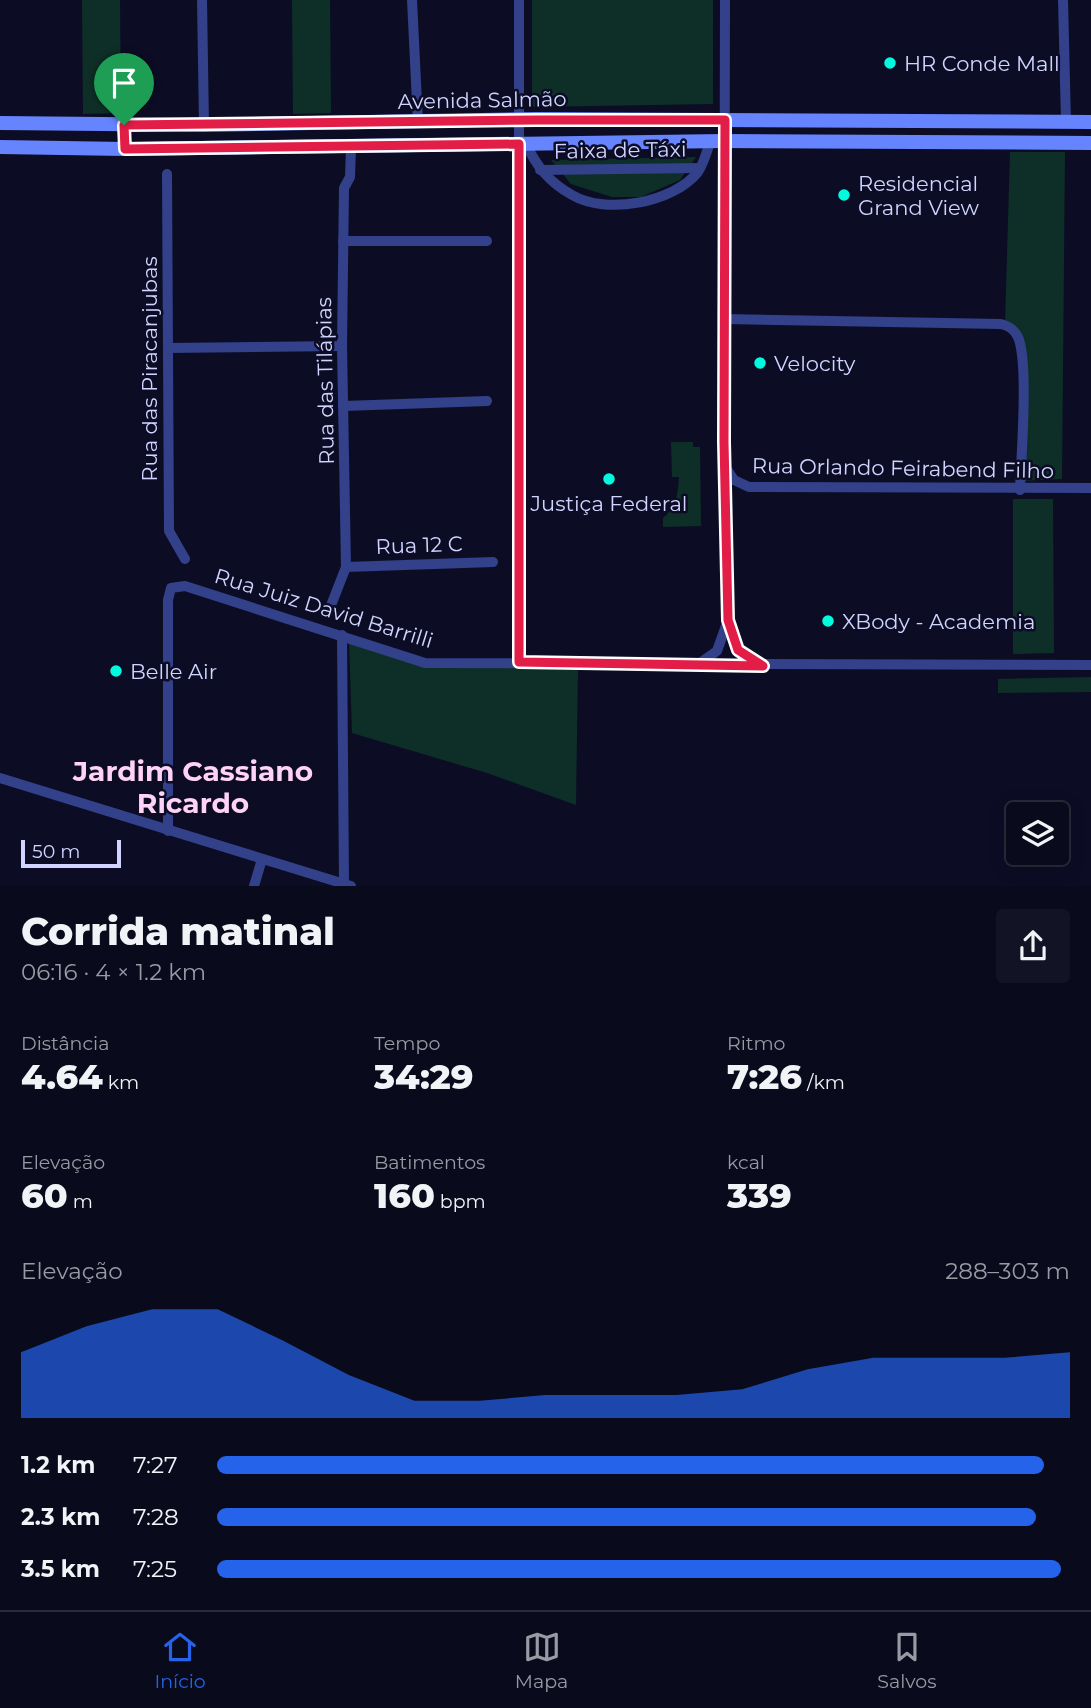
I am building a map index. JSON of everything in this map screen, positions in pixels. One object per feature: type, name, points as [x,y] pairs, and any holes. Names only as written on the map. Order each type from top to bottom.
[{"type":"street","points":[[202,0],[204,125]]},
{"type":"street","points":[[392,146],[412,134],[418,123],[412,0]]},
{"type":"street","points":[[519,0],[519,121],[523,144],[519,662]]},
{"type":"street","points":[[523,144],[540,170],[575,197],[624,204],[645,203],[676,190],[700,168],[718,141],[725,120],[725,0]]},
{"type":"street","points":[[1063,0],[1066,122]]},
{"type":"street","name":"Avenida Salmão","points":[[0,123],[204,125],[725,120],[1091,122]]},
{"type":"street","points":[[1010,142],[1021,123]]},
{"type":"street","points":[[124,125],[125,149]]},
{"type":"street","points":[[718,141],[725,319],[728,620],[738,650],[763,666]]},
{"type":"street","name":"Avenida Salmão","points":[[0,147],[125,149],[718,141],[1091,143]]},
{"type":"street","name":"Rua das Tilápias","points":[[328,613],[346,567],[343,241],[344,188],[350,177],[351,147]]},
{"type":"street","name":"Faixa de Táxi","points":[[540,170],[700,168]]},
{"type":"street","name":"Rua das Piracanjubas","points":[[167,174],[169,531],[185,559]]},
{"type":"street","points":[[343,241],[487,241]]},
{"type":"street","points":[[725,319],[1001,324],[1012,328],[1019,340],[1021,361],[1020,490]]},
{"type":"street","points":[[168,348],[342,346]]},
{"type":"street","points":[[344,406],[487,401]]},
{"type":"street","name":"Rua Orlando Feirabend Filho","points":[[725,466],[734,480],[749,487],[1020,490],[1091,488]]},
{"type":"street","name":"Rua 12 C","points":[[346,567],[492,562]]},
{"type":"street","name":"Rua Juiz David Barrilli","points":[[168,831],[168,600],[171,588],[176,586],[185,586],[425,663],[696,666],[1091,665]]},
{"type":"street","points":[[696,666],[717,651],[728,620]]},
{"type":"street","points":[[0,778],[348,884],[342,635]]},
{"type":"street","points":[[254,886],[262,859]]},
{"type":"green space","points":[[82,0],[120,0],[121,113],[83,114]]},
{"type":"green space","points":[[292,0],[330,0],[331,113],[293,114]]},
{"type":"green space","points":[[532,0],[713,0],[713,104],[532,107]]},
{"type":"green space","points":[[1010,152],[1065,152],[1062,479],[1022,481],[1022,344],[1005,324]]},
{"type":"green space","points":[[696,157],[680,180],[641,197],[612,197],[571,184],[551,160]]},
{"type":"green space","points":[[671,442],[693,442],[693,447],[700,447],[701,526],[663,527],[663,518],[674,505],[679,483],[679,477],[672,477]]},
{"type":"green space","points":[[1013,499],[1053,499],[1054,653],[1013,654]]},
{"type":"green space","points":[[349,641],[425,665],[578,668],[576,805],[487,773],[352,733]]},
{"type":"green space","points":[[1091,677],[1091,692],[998,693],[998,679]]},
{"type":"place","name":"HR Conde Mall","points":[[890,63]]},
{"type":"place","name":"Residencial Grand View","points":[[844,195]]},
{"type":"place","name":"Velocity","points":[[760,363]]},
{"type":"place","name":"Justiça Federal","points":[[609,479]]},
{"type":"place","name":"XBody - Academia","points":[[828,621]]},
{"type":"place","name":"Belle Air","points":[[116,671]]},
{"type":"district","name":"Jardim Cassiano Ricardo","points":[[193,787]]},
{"type":"route","points":[[725,120],[724,442],[728,620],[738,650],[763,666],[519,662],[519,144],[125,149],[124,125],[725,120]]}]
